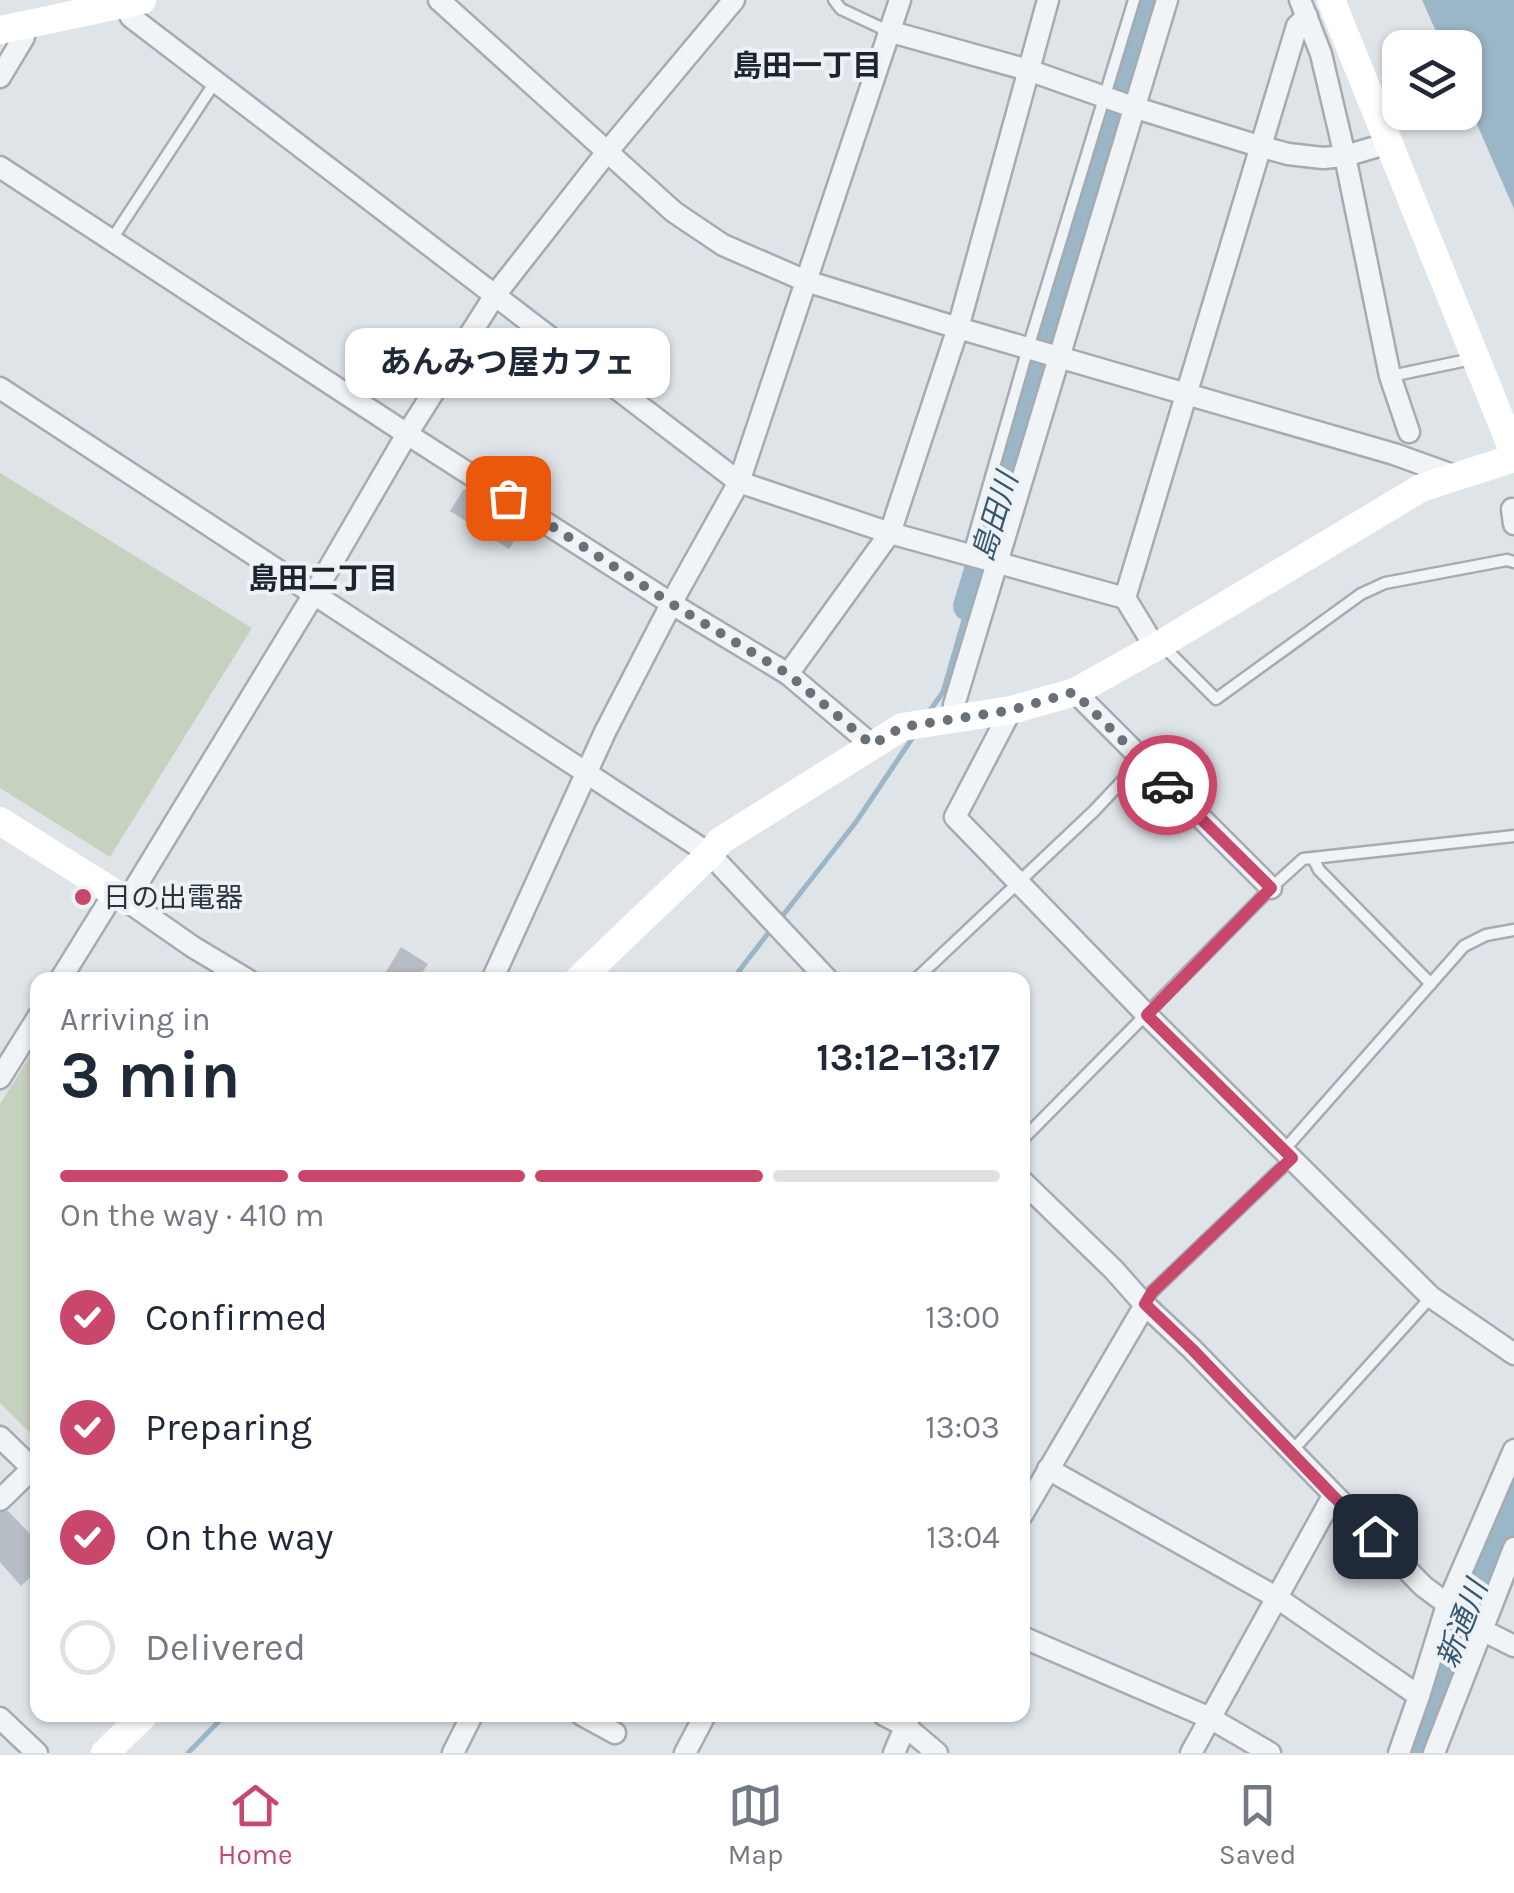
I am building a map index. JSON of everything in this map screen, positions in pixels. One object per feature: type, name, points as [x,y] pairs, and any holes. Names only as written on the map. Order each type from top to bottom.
[{"type":"street","points":[[439,0],[674,212],[723,246],[806,281],[1458,476]]},
{"type":"street","points":[[66,972],[121,897],[314,594],[407,434],[496,295],[607,152],[734,0]]},
{"type":"street","points":[[496,972],[586,773],[739,482],[900,0]]},
{"type":"street","points":[[788,674],[890,533],[958,328],[1048,0]]},
{"type":"street","points":[[958,718],[954,705],[996,561],[1044,353],[1133,107],[1167,0]]},
{"type":"street","points":[[586,972],[720,841],[902,727],[1012,710],[1074,692],[1422,488],[1514,456],[1331,0]]},
{"type":"street","points":[[13,27],[91,5],[133,2],[131,17],[739,482],[890,533],[1125,598],[1158,646]]},
{"type":"street","points":[[1125,598],[1304,8]]},
{"type":"street","points":[[1304,8],[1320,54],[1345,156],[1390,376],[1409,432]]},
{"type":"street","points":[[0,77],[24,37],[13,27]]},
{"type":"street","points":[[888,30],[1028,70],[1262,148],[1323,158],[1389,143]]},
{"type":"street","points":[[0,167],[407,434],[788,674],[872,745]]},
{"type":"street","points":[[0,388],[710,854],[821,972]]},
{"type":"street","points":[[1074,692],[1271,888]]},
{"type":"street","points":[[1012,710],[955,818],[1431,1297],[1514,1354]]},
{"type":"street","points":[[0,821],[235,972]]},
{"type":"street","points":[[0,1078],[30,1030]]},
{"type":"street","points":[[1030,1188],[1422,1586],[1482,1630],[1514,1646]]},
{"type":"street","points":[[1030,1501],[1145,1304]]},
{"type":"street","points":[[0,1437],[30,1462]]},
{"type":"street","points":[[1398,1753],[1447,1606],[1514,1450]]},
{"type":"street","points":[[1048,1469],[1276,1597],[1419,1696]]},
{"type":"street","points":[[0,1500],[30,1471]]},
{"type":"street","points":[[1192,1753],[1333,1496]]},
{"type":"street","points":[[1434,1753],[1514,1548]]},
{"type":"street","points":[[1030,1640],[1210,1718],[1270,1753]]},
{"type":"street","points":[[0,1718],[37,1753]]},
{"type":"street","points":[[105,1753],[137,1722]]},
{"type":"street","points":[[453,1753],[468,1722]]},
{"type":"street","points":[[594,1722],[615,1734]]},
{"type":"street","points":[[685,1753],[701,1722]]},
{"type":"street","points":[[894,1753],[908,1722]]},
{"type":"street","points":[[909,1722],[937,1753]]},
{"type":"lane","points":[[834,0],[841,9],[888,30]]},
{"type":"lane","points":[[969,554],[1044,353],[1105,97],[1134,0]]},
{"type":"lane","points":[[111,240],[216,81]]},
{"type":"lane","points":[[1390,376],[1476,358]]},
{"type":"lane","points":[[1158,646],[1216,699],[1361,594],[1385,583],[1507,560],[1514,562]]},
{"type":"lane","points":[[924,972],[1094,811],[1142,760]]},
{"type":"lane","points":[[1030,1132],[1302,860],[1514,836]]},
{"type":"lane","points":[[1313,858],[1319,870],[1431,984]]},
{"type":"lane","points":[[1145,1304],[1152,1292],[1288,1154],[1464,946],[1514,930]]},
{"type":"lane","points":[[1292,1450],[1431,1297]]},
{"type":"green space","points":[[0,473],[252,628],[110,857],[0,788]]},
{"type":"green space","points":[[30,1056],[30,1433],[0,1403],[0,1104]]},
{"type":"water","points":[[1422,0],[1514,0],[1514,209],[1479,130],[1482,30],[1435,30]]},
{"type":"building","points":[[464,489],[524,526],[509,549],[450,511]]},
{"type":"building","points":[[401,947],[428,964],[422,972],[386,972]]},
{"type":"building","points":[[8,1511],[30,1534],[30,1578],[21,1586],[0,1562],[0,1513]]},
{"type":"waterway","name":"島田川","points":[[968,606],[1151,0]]},
{"type":"waterway","name":"島田川","points":[[929,712],[943,692],[968,606]]},
{"type":"waterway","name":"島田川","points":[[780,919],[856,822],[915,734]]},
{"type":"waterway","name":"島田川","points":[[738,972],[773,927]]},
{"type":"waterway","name":"新通川","points":[[1417,1753],[1453,1641],[1514,1497]]},
{"type":"waterway","name":"島田川","points":[[188,1753],[218,1722]]},
{"type":"way so far","points":[[508,498],[788,674],[872,745],[902,727],[1012,710],[1074,692],[1167,785]]},
{"type":"place","name":"あんみつ屋カフェ","points":[[508,498]]},
{"type":"place","name":"日の出電器","points":[[83,897]]},
{"type":"district","name":"島田一丁目","points":[[807,66]]},
{"type":"district","name":"島田二丁目","points":[[323,579]]},
{"type":"route","points":[[1167,785],[1271,888],[1147,1015],[1292,1158],[1152,1292],[1145,1304],[1375,1536]]}]
